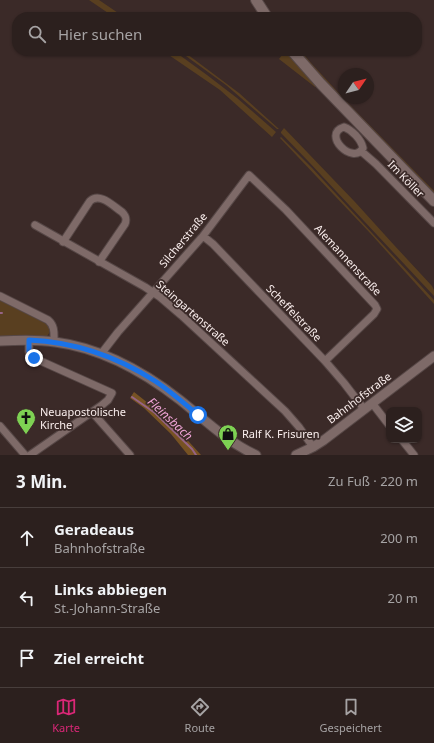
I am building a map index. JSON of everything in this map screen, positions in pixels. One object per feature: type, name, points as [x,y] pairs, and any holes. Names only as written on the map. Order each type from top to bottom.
[{"type":"main road","points":[[256,0],[264,12]]},
{"type":"main road","points":[[296,56],[321,84],[434,201]]},
{"type":"street","name":"Im Köller","points":[[361,151],[376,164],[434,223]]},
{"type":"street","name":"Silcherstraße","points":[[101,354],[118,332],[203,236],[249,175]]},
{"type":"street","name":"Alemannenstraße","points":[[249,175],[296,221],[375,305],[377,309],[374,314],[325,361]]},
{"type":"street","points":[[63,242],[90,201],[93,198],[100,198],[124,214],[126,221],[99,262]]},
{"type":"street","name":"Steingartenstraße","points":[[35,225],[154,292],[285,411],[313,447]]},
{"type":"street","name":"Scheffelstraße","points":[[203,236],[213,244],[325,361],[344,383],[386,422]]},
{"type":"street","points":[[0,296],[48,320],[53,326],[54,342]]},
{"type":"street","points":[[0,341],[29,340],[54,342],[76,346],[101,354],[130,367],[156,382],[230,440],[256,455]]},
{"type":"street","points":[[29,340],[29,352],[34,358],[112,392],[108,400],[30,455]]},
{"type":"street","name":"Bahnhofstraße","points":[[296,455],[313,447],[329,436],[434,356]]},
{"type":"street","points":[[92,412],[130,455]]},
{"type":"street","points":[[0,426],[25,455]]},
{"type":"street","points":[[404,443],[414,455]]},
{"type":"shaded area","points":[[89,0],[99,0],[117,12],[107,12]]},
{"type":"shaded area","points":[[170,56],[181,56],[237,98],[276,132],[272,137],[220,90]]},
{"type":"shaded area","points":[[186,56],[190,56],[239,93],[279,129],[277,129],[226,85]]},
{"type":"shaded area","points":[[281,56],[294,56],[317,84],[315,87],[279,59]]},
{"type":"shaded area","points":[[302,56],[305,56],[338,92],[338,96]]},
{"type":"shaded area","points":[[345,104],[349,104],[434,191],[434,195]]},
{"type":"shaded area","points":[[284,128],[355,202],[432,286],[434,296],[281,133]]},
{"type":"shaded area","points":[[281,137],[312,168],[434,300],[434,304],[370,233],[280,138]]},
{"type":"shaded area","points":[[0,298],[51,325],[48,335],[46,337],[0,337]]},
{"type":"shaded area","points":[[134,392],[152,406],[201,455],[188,455],[171,434],[144,408],[130,398]]},
{"type":"waterway","name":"Fleinsbach","points":[[132,397],[155,413],[192,449],[196,455]]},
{"type":"place","name":"Neuapostolische Kirche","points":[[26,435]]},
{"type":"place","name":"Ralf K. Frisuren","points":[[228,451]]},
{"type":"route","points":[[34,358],[29,352],[29,340],[54,342],[89,350],[113,359],[143,374],[156,382],[198,415]]}]
